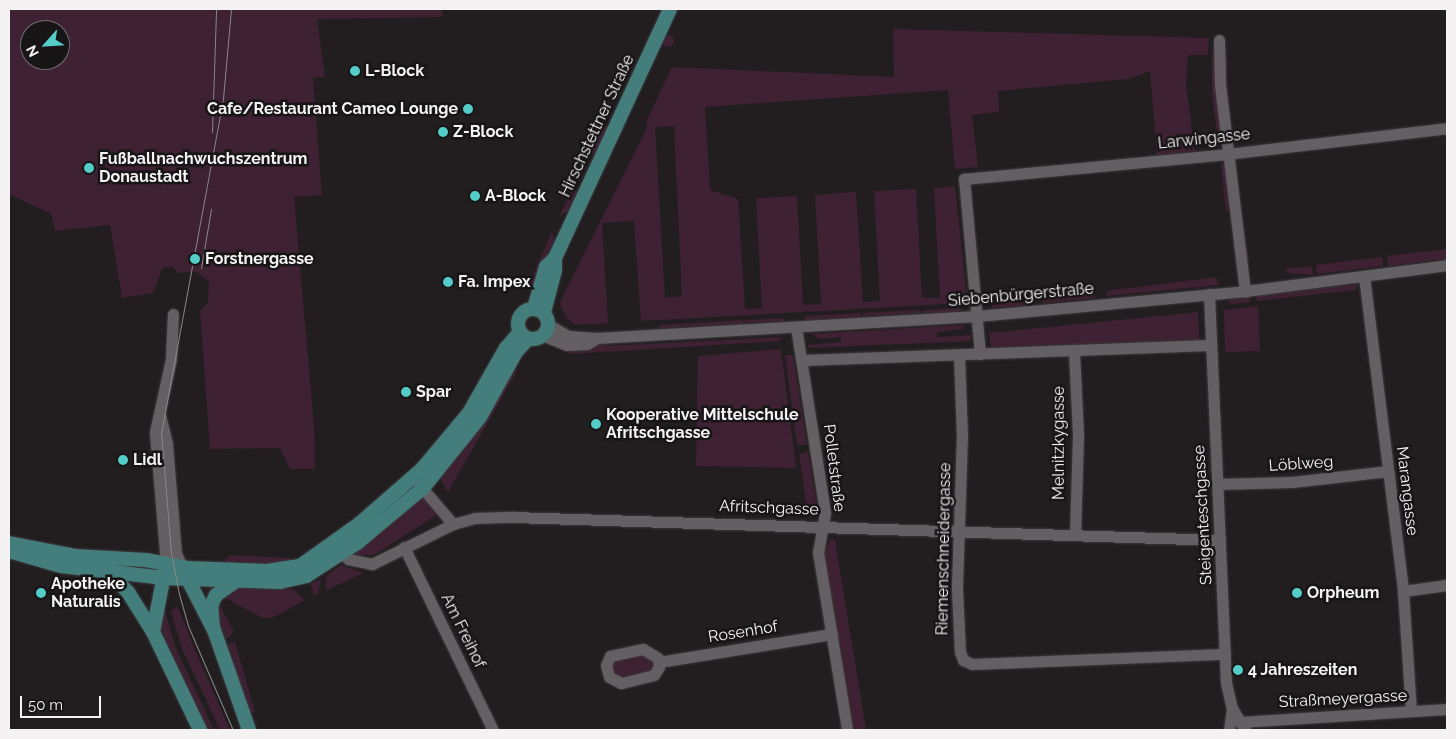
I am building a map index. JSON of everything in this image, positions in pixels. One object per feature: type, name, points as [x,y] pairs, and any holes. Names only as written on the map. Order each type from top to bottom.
[{"type":"main road","name":"Hirschstettner Straße","points":[[338,548],[404,507],[418,483],[469,413],[506,348],[524,336],[520,316],[543,320],[540,282],[555,258],[670,9]]},
{"type":"main road","points":[[524,336],[543,320]]},
{"type":"main road","points":[[9,543],[74,556],[175,572],[238,580],[280,582],[300,578],[338,548]]},
{"type":"main road","points":[[9,551],[61,566],[109,573],[282,570],[302,564],[338,548]]},
{"type":"main road","points":[[175,572],[214,630]]},
{"type":"main road","points":[[153,632],[175,572]]},
{"type":"main road","points":[[109,573],[128,592],[153,632],[200,730]]},
{"type":"main road","points":[[238,580],[223,587],[216,595],[211,606],[214,630],[249,730]]},
{"type":"street","points":[[1219,40],[1227,154],[1244,291]]},
{"type":"street","name":"Larwingasse","points":[[977,316],[964,179],[1227,154],[1447,128]]},
{"type":"street","name":"Siebenbürgerstraße","points":[[543,320],[566,345],[587,344],[596,338],[977,316],[1244,291],[1447,265]]},
{"type":"street","name":"Marangasse","points":[[1364,276],[1403,591],[1411,711]]},
{"type":"street","name":"Steigenteschgasse","points":[[1210,294],[1227,690],[1232,708],[1243,726]]},
{"type":"street","points":[[173,314],[171,359],[155,432],[175,572]]},
{"type":"street","points":[[977,316],[980,354]]},
{"type":"street","name":"Polletstraße","points":[[796,327],[825,513],[818,552],[848,730]]},
{"type":"street","points":[[802,360],[1074,352],[1211,345]]},
{"type":"street","name":"Melnitzkygasse","points":[[1074,352],[1078,435],[1074,535]]},
{"type":"street","name":"Riemenschneidergasse","points":[[958,355],[962,435],[959,530],[960,652],[965,662],[1225,654]]},
{"type":"street","points":[[159,410],[166,444],[176,553],[175,572]]},
{"type":"street","name":"Löblweg","points":[[1217,484],[1292,482],[1388,471]]},
{"type":"street","points":[[418,483],[453,524]]},
{"type":"street","name":"Afritschgasse","points":[[338,548],[359,563],[372,564],[453,524],[475,518],[513,517],[959,530],[1220,540]]},
{"type":"street","name":"Am Freihof","points":[[404,547],[492,730]]},
{"type":"street","points":[[1403,591],[1447,585]]},
{"type":"street","name":"Rosenhof","points":[[659,662],[832,634]]},
{"type":"street","points":[[643,649],[655,654],[659,662],[657,672],[650,678],[621,683],[609,677],[606,665],[613,654],[643,649]]},
{"type":"street","points":[[1228,730],[1232,708]]},
{"type":"street","name":"Straßmeyergasse","points":[[1243,726],[1411,711],[1447,710]]},
{"type":"shaded area","points":[[9,9],[442,9],[443,17],[317,19],[325,77],[313,78],[322,195],[294,197],[314,427],[315,469],[290,469],[280,448],[210,449],[200,311],[208,302],[209,282],[197,272],[178,273],[172,266],[162,269],[153,293],[122,298],[110,225],[55,231],[51,214],[9,194]]},
{"type":"shaded area","points":[[893,29],[1209,38],[1208,55],[1188,55],[1186,86],[1195,151],[1157,155],[1150,71],[1129,79],[998,91],[999,112],[972,115],[978,167],[955,169],[948,90],[705,107],[710,190],[738,199],[745,309],[762,308],[756,198],[797,196],[803,305],[821,304],[815,195],[856,192],[863,302],[880,301],[874,191],[916,189],[922,298],[940,298],[934,188],[955,186],[967,298],[964,303],[641,321],[634,221],[602,223],[608,323],[575,325],[567,318],[560,304],[562,298],[647,128],[647,120],[672,67],[894,77]],"holes":[[[674,126],[682,296],[665,298],[655,127]]]},
{"type":"shaded area","points":[[668,35],[674,41],[668,47],[662,41]]},
{"type":"shaded area","points":[[1212,49],[1215,51],[1222,147],[1218,143],[1212,94]]},
{"type":"shaded area","points":[[1227,49],[1227,81],[1233,144],[1223,84]]},
{"type":"shaded area","points":[[603,125],[608,127],[597,154],[589,155]]},
{"type":"shaded area","points":[[1234,161],[1249,261],[1247,264]]},
{"type":"shaded area","points":[[1224,163],[1230,210],[1226,211],[1221,166]]},
{"type":"shaded area","points":[[574,186],[577,193],[569,210],[559,217]]},
{"type":"shaded area","points":[[552,231],[555,243],[534,288],[529,285]]},
{"type":"shaded area","points":[[1447,249],[1447,262],[1443,259],[1388,266],[1387,256]]},
{"type":"shaded area","points":[[1382,257],[1383,266],[1317,274],[1316,265]]},
{"type":"shaded area","points":[[1311,266],[1313,275],[1287,273],[1286,269]]},
{"type":"shaded area","points":[[1216,277],[1219,285],[1107,296],[1106,291]]},
{"type":"shaded area","points":[[1358,284],[1355,290],[1257,301],[1256,296]]},
{"type":"shaded area","points":[[1094,292],[1095,298],[1043,303],[1042,298]]},
{"type":"shaded area","points":[[1250,297],[1250,302],[1231,304],[1228,300]]},
{"type":"shaded area","points":[[1030,299],[1031,305],[991,308],[993,304]]},
{"type":"shaded area","points":[[1258,306],[1260,351],[1225,352],[1224,310]]},
{"type":"shaded area","points":[[959,308],[962,311],[923,313],[923,310]]},
{"type":"shaded area","points":[[920,310],[921,313],[863,316],[863,313]]},
{"type":"shaded area","points":[[1198,312],[1199,340],[991,347],[989,333]]},
{"type":"shaded area","points":[[861,313],[861,317],[805,320],[805,316]]},
{"type":"shaded area","points":[[784,318],[784,321],[745,323],[745,320]]},
{"type":"shaded area","points":[[743,320],[743,324],[658,328],[660,325]]},
{"type":"shaded area","points":[[964,325],[962,329],[937,332],[937,337],[971,335],[971,341],[809,348],[808,345],[841,342],[841,337],[819,339],[812,334]]},
{"type":"shaded area","points":[[783,337],[779,341],[571,354],[568,351],[605,343],[607,346]]},
{"type":"shaded area","points":[[781,349],[796,468],[696,466],[698,356]]},
{"type":"shaded area","points":[[785,355],[793,355],[807,445],[797,445]]},
{"type":"shaded area","points":[[512,365],[517,371],[448,492],[440,479],[461,453],[458,450]]},
{"type":"shaded area","points":[[808,451],[818,513],[815,516],[808,515],[799,455]]},
{"type":"shaded area","points":[[422,496],[437,510],[435,516],[374,555],[357,555],[355,552]]},
{"type":"shaded area","points":[[831,539],[835,540],[866,730],[852,730],[824,552]]},
{"type":"shaded area","points":[[229,555],[290,558],[292,561],[273,565],[223,564]]},
{"type":"shaded area","points":[[341,565],[363,573],[327,590],[325,586],[327,575]]},
{"type":"shaded area","points":[[321,580],[318,593],[314,596],[310,583]]},
{"type":"shaded area","points":[[234,587],[293,589],[305,600],[272,618],[263,618],[221,596]]},
{"type":"shaded area","points":[[218,602],[234,632],[226,639],[218,620]]},
{"type":"shaded area","points":[[163,604],[175,646],[214,730],[203,730],[165,652],[159,628]]},
{"type":"shaded area","points":[[177,606],[230,730],[220,730],[182,649],[171,612]]},
{"type":"shaded area","points":[[235,642],[255,712],[251,714],[234,670],[228,644]]},
{"type":"shaded area","points":[[645,653],[655,662],[651,671],[620,679],[612,673],[613,660]]},
{"type":"tram line","points":[[212,132],[216,9]]},
{"type":"tram line","points":[[231,9],[223,99],[161,432],[171,553],[179,594],[189,628],[233,730]]},
{"type":"tram line","points":[[201,268],[211,209]]},
{"type":"place","name":"L-Block","points":[[355,71]]},
{"type":"place","name":"Cafe/Restaurant Cameo Lounge","points":[[468,109]]},
{"type":"place","name":"Z-Block","points":[[443,132]]},
{"type":"place","name":"Fußballnachwuchszentrum Donaustadt","points":[[89,168]]},
{"type":"place","name":"A-Block","points":[[475,196]]},
{"type":"place","name":"Forstnergasse","points":[[195,259]]},
{"type":"place","name":"Fa. Impex","points":[[448,282]]},
{"type":"place","name":"Spar","points":[[406,392]]},
{"type":"place","name":"Kooperative Mittelschule Afritschgasse","points":[[596,424]]},
{"type":"place","name":"Lidl","points":[[123,460]]},
{"type":"place","name":"Apotheke Naturalis","points":[[41,593]]},
{"type":"place","name":"Orpheum","points":[[1297,593]]},
{"type":"place","name":"4 Jahreszeiten","points":[[1238,670]]}]
